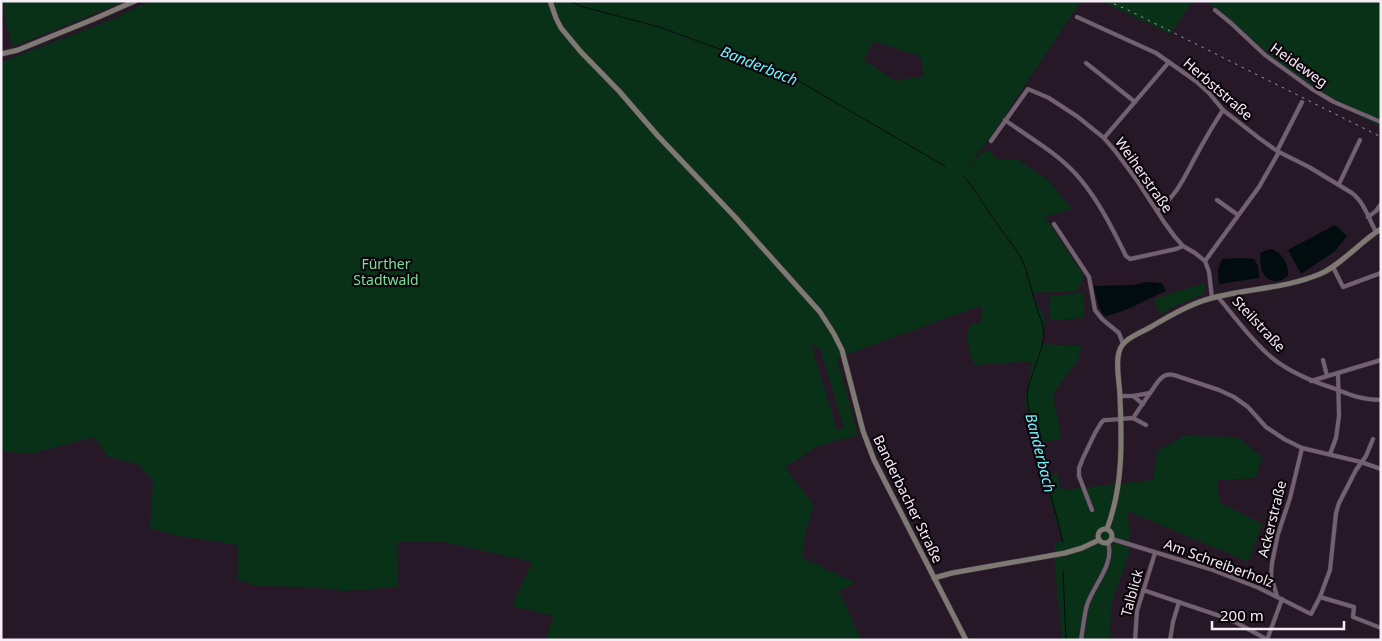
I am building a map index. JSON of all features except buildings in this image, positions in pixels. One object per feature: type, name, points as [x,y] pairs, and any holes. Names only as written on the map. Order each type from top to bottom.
[{"type":"street","points":[[1,54],[18,50],[135,1]]},
{"type":"street","name":"Banderbacher Straße","points":[[550,1],[561,28],[581,52],[735,217],[820,312],[842,350],[856,408],[868,445],[966,640]]},
{"type":"street","name":"Heideweg","points":[[1215,10],[1265,55],[1312,89],[1334,102],[1381,122]]},
{"type":"street","name":"Herbststraße","points":[[1078,17],[1156,53],[1170,62],[1197,82],[1240,124],[1278,151],[1339,184],[1356,196],[1378,231]]},
{"type":"street","points":[[1104,138],[1170,62]]},
{"type":"street","points":[[1086,63],[1135,102]]},
{"type":"street","name":"Weiherstraße","points":[[1005,120],[1028,89],[1056,102],[1078,117],[1104,138],[1116,152],[1164,222],[1183,246],[1205,261]]},
{"type":"street","points":[[1215,297],[1205,261],[1259,187],[1302,102]]},
{"type":"street","points":[[1157,211],[1166,204],[1186,177],[1196,154],[1224,110]]},
{"type":"street","points":[[991,141],[1005,120],[1060,159],[1081,179],[1097,201],[1126,256],[1130,259],[1183,246]]},
{"type":"street","points":[[1339,184],[1360,140]]},
{"type":"street","points":[[1217,200],[1238,215]]},
{"type":"street","points":[[1368,217],[1381,204]]},
{"type":"street","points":[[1054,224],[1089,278],[1095,310],[1102,319],[1119,333],[1123,344]]},
{"type":"street","points":[[1108,529],[1119,483],[1121,419],[1118,361],[1119,351],[1123,344],[1179,311],[1200,301],[1276,287],[1321,274],[1333,267],[1378,231]]},
{"type":"street","points":[[1333,267],[1343,287],[1381,274]]},
{"type":"street","name":"Steilstraße","points":[[1215,297],[1263,350],[1290,370],[1311,381],[1367,400],[1381,400]]},
{"type":"street","points":[[1323,360],[1327,376]]},
{"type":"street","points":[[1311,381],[1381,360]]},
{"type":"street","points":[[1133,418],[1150,393],[1164,375],[1168,373],[1219,390],[1248,407],[1266,427],[1302,448],[1361,462],[1381,470]]},
{"type":"street","points":[[1330,454],[1336,438],[1339,416],[1338,374]]},
{"type":"street","points":[[1120,396],[1150,393]]},
{"type":"street","points":[[1133,396],[1142,404]]},
{"type":"street","points":[[1092,510],[1079,476],[1079,468],[1101,423],[1104,420],[1133,418],[1146,425]]},
{"type":"street","points":[[1373,439],[1366,456],[1345,490],[1336,513],[1330,570],[1320,597],[1354,607],[1354,617],[1381,628]]},
{"type":"street","name":"Ackerstraße","points":[[1277,596],[1271,576],[1272,564],[1278,534],[1290,498],[1302,448]]},
{"type":"street","points":[[1099,540],[1099,531],[1108,529]]},
{"type":"street","points":[[1081,640],[1087,606],[1101,580],[1108,558],[1112,533],[1108,529]]},
{"type":"street","points":[[934,578],[952,573],[1065,553],[1099,540]]},
{"type":"street","points":[[1099,540],[1104,543],[1110,541]]},
{"type":"street","name":"Am Schreiberholz","points":[[1110,541],[1210,569],[1277,596],[1311,614],[1320,597]]},
{"type":"street","name":"Talblick","points":[[1135,640],[1137,611],[1155,553]]},
{"type":"street","points":[[1143,590],[1237,623],[1267,640],[1282,599]]},
{"type":"street","points":[[1170,640],[1179,602]]},
{"type":"green space","points":[[4,1],[125,1],[13,47],[6,23]]},
{"type":"green space","name":"Fürther Stadtwald","points":[[151,1],[1081,1],[990,138],[966,169],[986,149],[998,159],[1017,159],[1049,181],[1072,209],[1045,217],[1084,276],[1077,291],[1032,293],[1046,320],[1041,344],[1082,346],[1078,360],[1053,394],[1061,439],[1034,442],[1025,402],[1032,361],[975,365],[969,351],[968,334],[970,325],[981,322],[982,305],[837,358],[858,435],[818,446],[785,467],[814,505],[805,533],[802,557],[855,583],[839,591],[861,640],[546,640],[553,616],[512,606],[532,562],[444,542],[397,542],[398,587],[344,591],[309,587],[257,586],[238,580],[238,545],[174,535],[150,528],[153,481],[140,465],[108,457],[94,437],[31,454],[1,451],[1,62],[101,24]],"holes":[[[873,41],[920,56],[924,76],[895,81],[864,60]],[[811,343],[821,351],[844,428],[837,430]]]},
{"type":"green space","points":[[1101,1],[1193,1],[1170,34]]},
{"type":"green space","points":[[1207,1],[1381,1],[1381,127],[1320,97]]},
{"type":"green space","points":[[1205,283],[1204,294],[1160,314],[1154,299]]},
{"type":"green space","points":[[1083,293],[1084,318],[1050,320],[1049,296]]},
{"type":"green space","points":[[1184,436],[1238,437],[1262,457],[1256,478],[1217,480],[1219,502],[1262,524],[1248,562],[1128,511],[1130,550],[1112,602],[1111,640],[1062,640],[1055,570],[1055,544],[1062,540],[1043,474],[1057,473],[1061,490],[1153,480],[1157,451]]},
{"type":"shaded area","points":[[1335,225],[1347,236],[1334,252],[1301,274],[1288,250]]},
{"type":"shaded area","points":[[1271,249],[1282,256],[1286,264],[1288,276],[1281,280],[1271,280],[1262,271],[1261,252]]},
{"type":"shaded area","points":[[1222,259],[1254,259],[1258,266],[1259,278],[1219,284],[1218,270]]},
{"type":"shaded area","points":[[1146,282],[1162,283],[1166,291],[1121,312],[1105,316],[1102,313],[1093,286],[1134,285]]},
{"type":"waterway","points":[[122,4],[128,1]]},
{"type":"waterway","name":"Banderbach","points":[[570,1],[580,6],[659,27],[783,72],[945,166]]},
{"type":"waterway","name":"Banderbach","points":[[964,177],[1019,254],[1025,267],[1043,325],[1044,337],[1028,387],[1027,399],[1032,429],[1063,542]]},
{"type":"waterway","name":"Banderbach","points":[[1063,571],[1066,640]]},
{"type":"railway","points":[[1107,1],[1381,137]]}]
